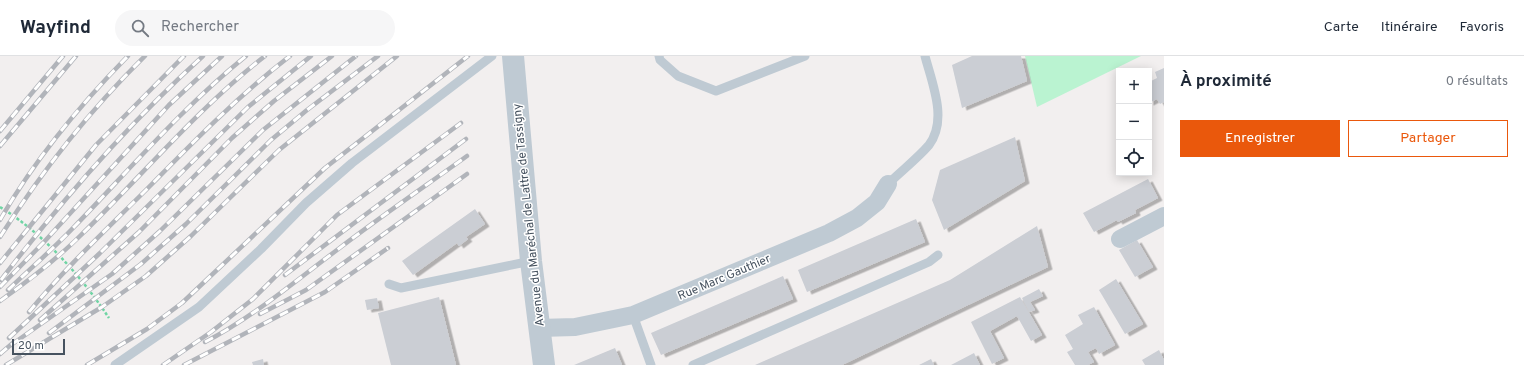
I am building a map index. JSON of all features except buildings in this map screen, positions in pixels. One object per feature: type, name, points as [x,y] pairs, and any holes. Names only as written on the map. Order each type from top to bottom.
[{"type":"street","name":"Avenue du Maréchal de Lattre de Tassigny","points":[[513,60],[531,261],[544,365]]},
{"type":"street","name":"Rue Marc Gauthier","points":[[539,328],[575,327],[633,316],[829,234],[857,218],[877,202],[888,184]]},
{"type":"street","points":[[1120,239],[1164,216]]},
{"type":"lane","points":[[115,365],[199,307],[261,249],[306,203],[352,163],[492,56]]},
{"type":"lane","points":[[659,56],[660,60],[678,76],[716,91],[805,56]]},
{"type":"lane","points":[[888,184],[929,145],[938,127],[937,103],[925,56]]},
{"type":"lane","points":[[693,365],[929,262],[938,255]]},
{"type":"lane","points":[[389,284],[401,288],[531,261]]},
{"type":"lane","points":[[633,316],[651,365]]},
{"type":"path","points":[[0,207],[14,215],[77,275],[109,318]]},
{"type":"green space","points":[[1025,56],[1141,56],[1116,68],[1037,107]]},
{"type":"railway","points":[[0,131],[63,56]]},
{"type":"railway","points":[[0,146],[76,56]]},
{"type":"railway","points":[[0,220],[43,154],[92,94],[128,56]]},
{"type":"railway","points":[[0,237],[32,189],[67,142],[124,77],[145,56]]},
{"type":"railway","points":[[0,263],[96,145],[184,56]]},
{"type":"railway","points":[[1,280],[72,192],[122,136],[148,108],[203,56]]},
{"type":"railway","points":[[0,287],[44,242],[169,105],[222,56]]},
{"type":"railway","points":[[8,290],[66,235],[200,96],[246,56]]},
{"type":"railway","points":[[0,301],[42,270],[71,245],[193,120],[240,76],[265,56]]},
{"type":"railway","points":[[29,312],[72,264],[199,137],[234,103],[290,56]]},
{"type":"railway","points":[[9,338],[100,253],[248,107],[311,56]]},
{"type":"railway","points":[[40,320],[139,232],[232,138],[274,101],[332,56]]},
{"type":"railway","points":[[11,345],[112,274],[160,231],[263,130],[356,56]]},
{"type":"railway","points":[[49,333],[141,264],[186,224],[271,140],[307,110],[378,56]]},
{"type":"railway","points":[[6,365],[102,307],[146,276],[191,236],[279,150],[397,56]]},
{"type":"railway","points":[[87,365],[147,329],[182,303],[325,168],[468,56]]},
{"type":"railway","points":[[163,365],[211,332],[253,299],[337,215],[461,123]]},
{"type":"railway","points":[[285,275],[466,139]]},
{"type":"railway","points":[[205,342],[240,322],[257,310],[369,226],[467,156]]},
{"type":"railway","points":[[260,314],[306,290],[467,174]]},
{"type":"railway","points":[[184,365],[325,292],[388,248]]},
{"type":"railway","points":[[0,354],[14,342]]}]
